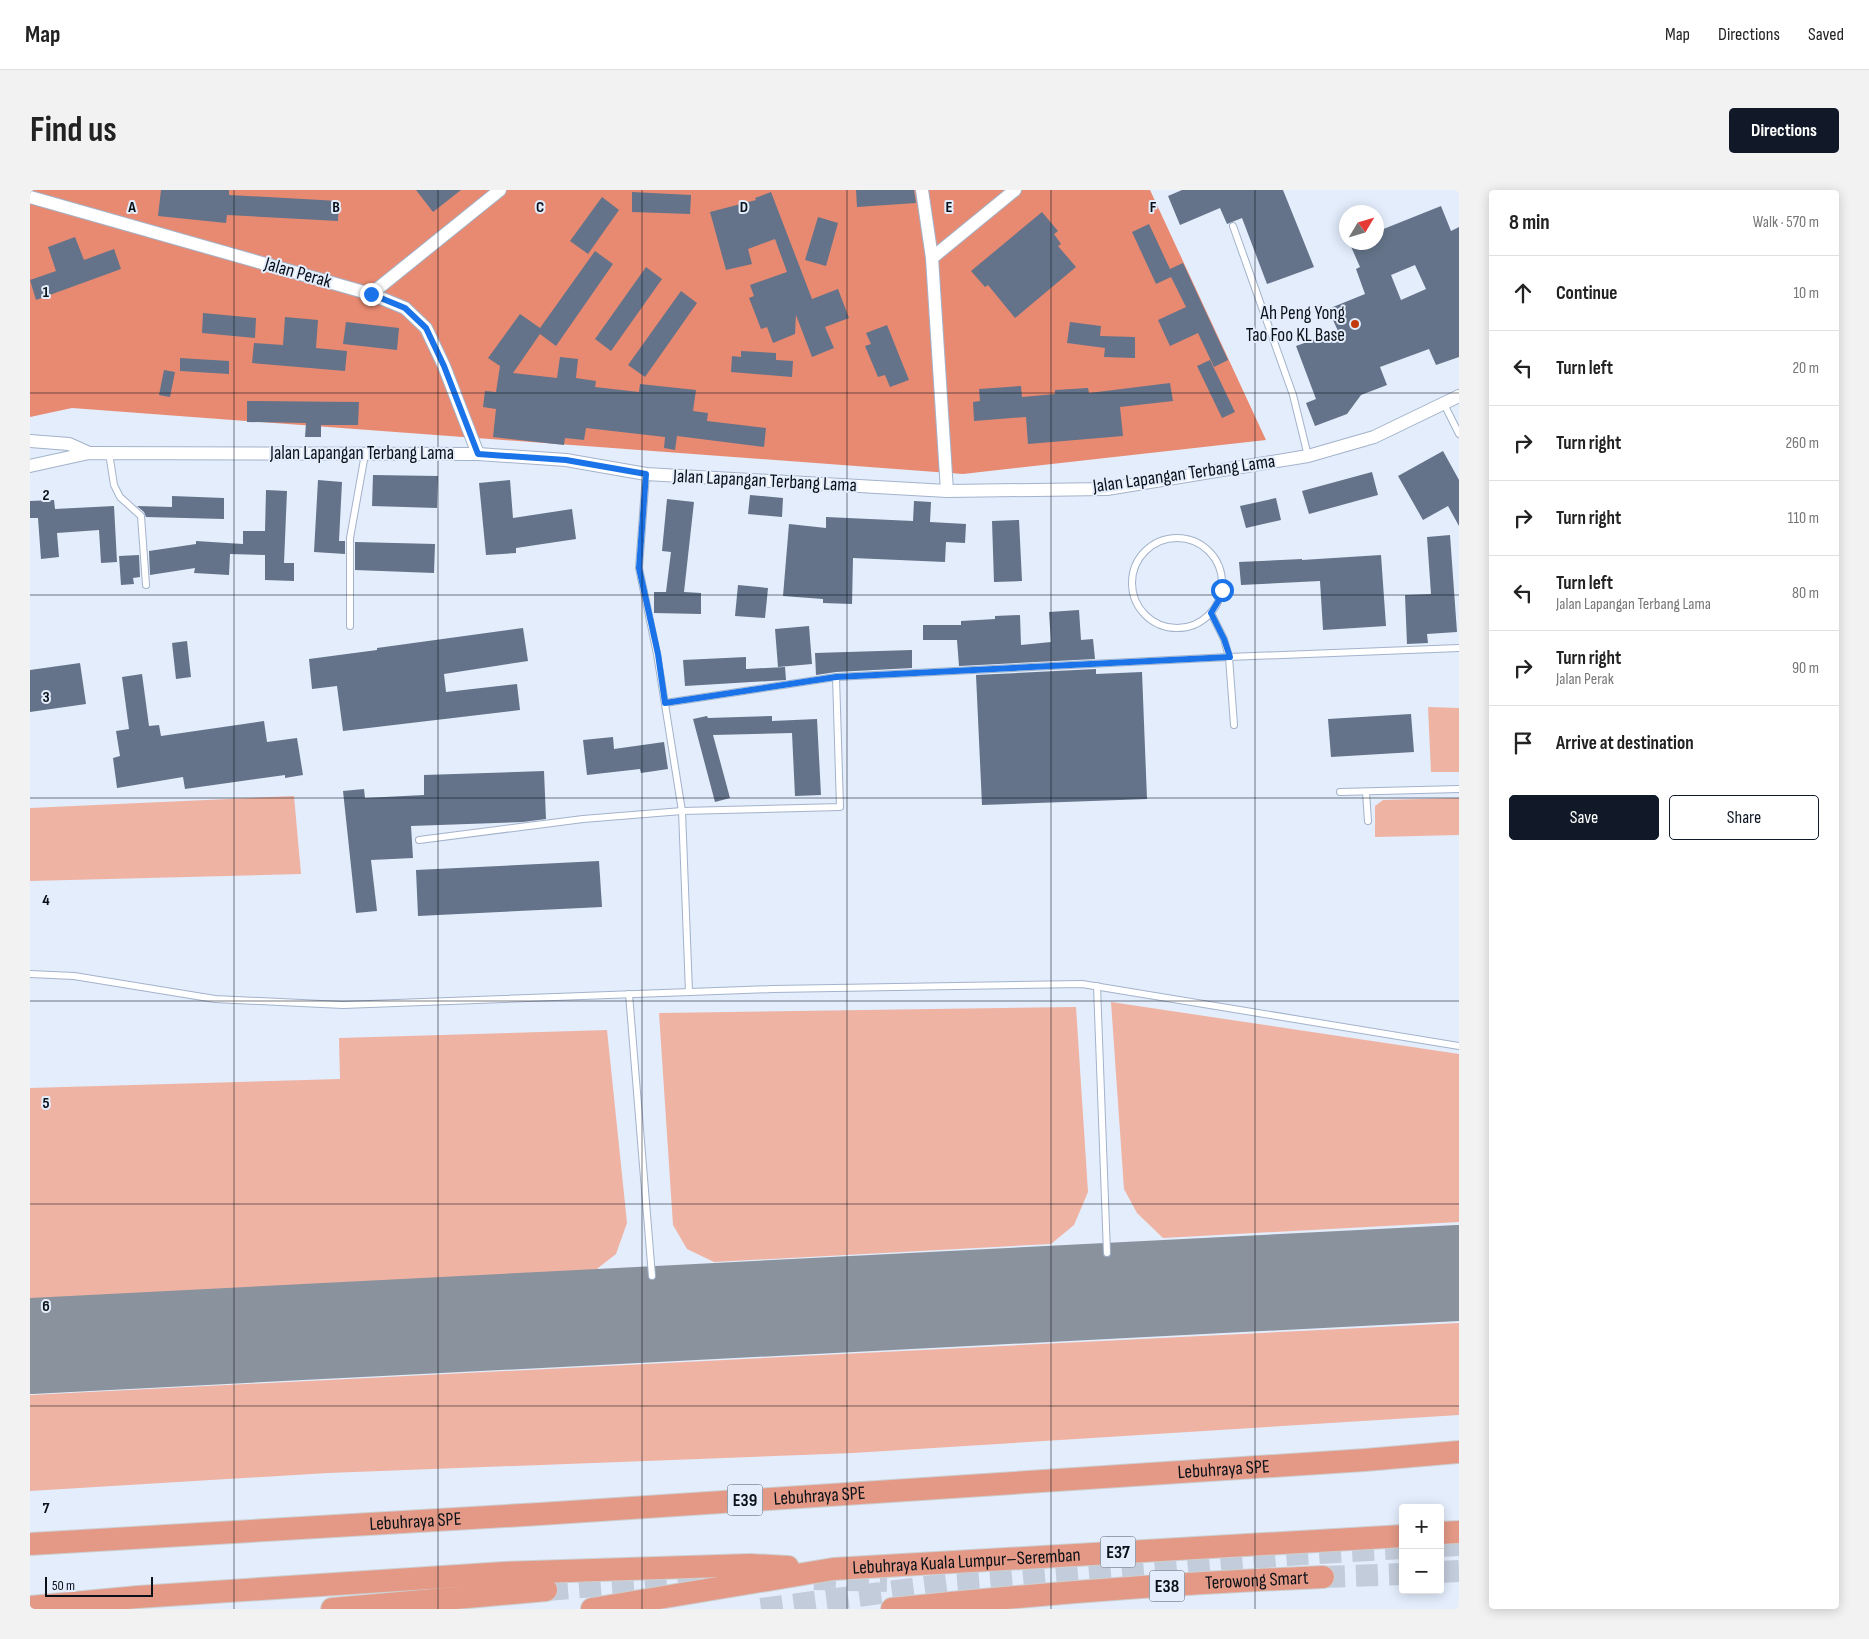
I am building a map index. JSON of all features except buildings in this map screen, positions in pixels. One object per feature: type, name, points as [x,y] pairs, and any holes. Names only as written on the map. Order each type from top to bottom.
[{"type":"highway","name":"Lebuhraya SPE","points":[[30,1544],[610,1509],[1365,1460],[1459,1452]]},
{"type":"highway","name":"Lebuhraya SPE","points":[[30,1554],[1267,1477],[1459,1462]]},
{"type":"highway","points":[[1444,1534],[1459,1532]]},
{"type":"highway","name":"Lebuhraya Kuala Lumpur–Seremban","points":[[592,1609],[833,1569],[1399,1536]]},
{"type":"highway","points":[[30,1607],[148,1596],[504,1573],[750,1565],[833,1569]]},
{"type":"highway","name":"Terowong Smart","points":[[892,1609],[1011,1597],[1323,1577]]},
{"type":"highway","points":[[332,1609],[546,1590]]},
{"type":"highway","points":[[968,1609],[1011,1597]]},
{"type":"street","points":[[371,294],[500,190]]},
{"type":"street","points":[[922,190],[932,258],[947,491]]},
{"type":"street","points":[[932,258],[1015,190]]},
{"type":"street","name":"Jalan Perak","points":[[30,197],[371,294],[405,308],[426,328],[444,366],[478,454]]},
{"type":"street","name":"Jalan Lapangan Terbang Lama","points":[[30,466],[89,453],[478,454],[566,460],[646,474],[947,491],[1107,488],[1308,456],[1374,437],[1459,396]]},
{"type":"street","points":[[30,441],[69,444],[89,453]]},
{"type":"lane","points":[[1233,226],[1292,395],[1308,456]]},
{"type":"lane","points":[[1444,404],[1459,434]]},
{"type":"lane","points":[[109,453],[114,485],[120,497],[141,516],[146,585]]},
{"type":"lane","points":[[350,626],[350,538],[365,454]]},
{"type":"lane","points":[[646,474],[639,568],[658,654],[682,811],[689,992]]},
{"type":"lane","points":[[1168,538],[1193,540],[1206,548],[1216,560],[1222,575],[1222,590],[1219,600],[1211,613],[1194,624],[1181,628],[1166,626],[1153,620],[1141,609],[1135,597],[1132,582],[1140,557],[1156,543],[1168,538]]},
{"type":"lane","points":[[1211,613],[1224,639],[1230,657],[1234,724]]},
{"type":"lane","points":[[665,703],[836,677],[1230,657],[1459,648]]},
{"type":"lane","points":[[419,840],[583,819],[682,811],[840,807],[836,677]]},
{"type":"lane","points":[[1340,792],[1459,789]]},
{"type":"lane","points":[[1366,792],[1368,821]]},
{"type":"lane","points":[[30,974],[74,976],[215,998],[343,1005],[689,992],[1056,983],[1082,984],[1459,1046]]},
{"type":"lane","points":[[1097,986],[1107,1253]]},
{"type":"lane","points":[[628,994],[652,1276]]},
{"type":"shaded area","points":[[30,190],[1150,190],[1266,440],[963,474],[72,408],[30,417]]},
{"type":"shaded area","points":[[1428,707],[1459,708],[1459,772],[1431,772]]},
{"type":"shaded area","points":[[294,796],[301,874],[30,881],[30,808]]},
{"type":"shaded area","points":[[1459,798],[1459,835],[1375,837],[1375,806],[1383,800]]},
{"type":"shaded area","points":[[1111,1002],[1459,1054],[1459,1222],[1163,1238],[1137,1213],[1124,1189]]},
{"type":"shaded area","points":[[1076,1007],[1088,1192],[1074,1225],[1051,1244],[714,1262],[687,1249],[673,1225],[659,1013]]},
{"type":"shaded area","points":[[607,1030],[627,1223],[616,1254],[593,1272],[30,1301],[30,1088],[340,1079],[339,1038]]},
{"type":"shaded area","points":[[1459,1323],[1459,1415],[853,1453],[328,1473],[30,1491],[30,1395]]},
{"type":"runway","points":[[30,1346],[1459,1273]]},
{"type":"tunnel","points":[[1444,1546],[1459,1545]]},
{"type":"tunnel","points":[[761,1609],[948,1584],[1288,1555],[1399,1548]]},
{"type":"tunnel","points":[[1444,1572],[1459,1571]]},
{"type":"tunnel","points":[[1323,1577],[1399,1574]]},
{"type":"tunnel","points":[[546,1590],[722,1576]]},
{"type":"tunnel","points":[[814,1579],[887,1581]]},
{"type":"place","name":"Ah Peng Yong Tao Foo KL Base","points":[[1355,324]]},
{"type":"route","points":[[371,294],[405,308],[426,328],[444,366],[478,454],[566,460],[646,474],[639,568],[658,654],[665,703],[836,677],[1230,657],[1224,639],[1211,613],[1219,600],[1222,590]]}]
